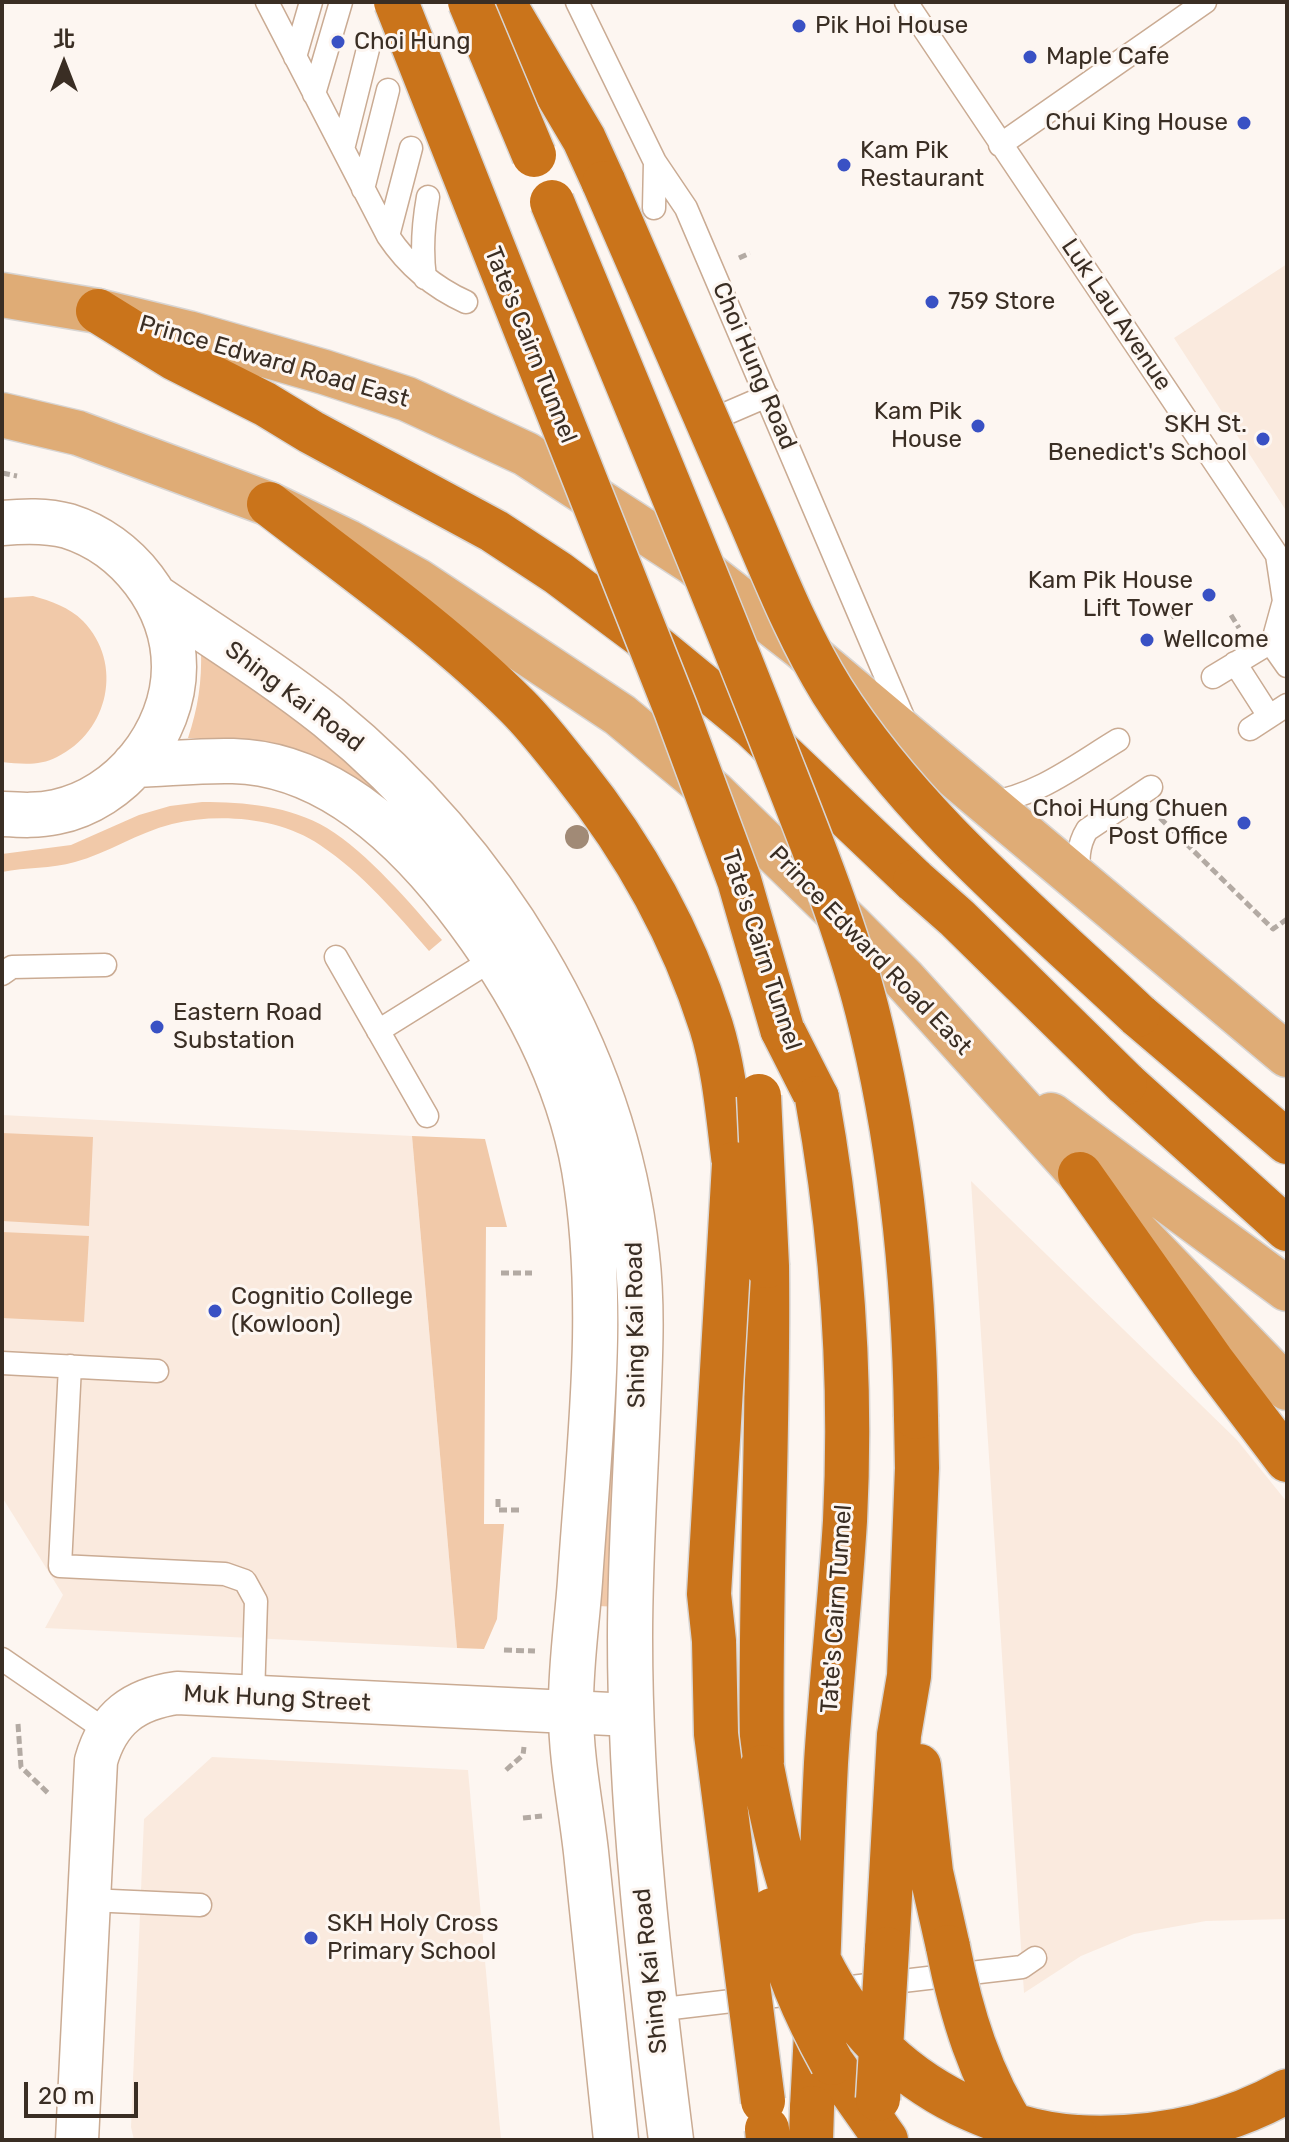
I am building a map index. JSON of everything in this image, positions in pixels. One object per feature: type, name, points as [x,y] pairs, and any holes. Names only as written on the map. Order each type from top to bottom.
[{"type":"highway","name":"Tate's Cairn Tunnel","points":[[396,2],[676,710],[739,880],[782,1029],[817,1098],[837,1224],[845,1359],[845,1520],[826,1765],[811,2140]]},
{"type":"highway","points":[[470,2],[719,605],[837,913],[867,1010],[891,1125],[909,1251],[915,1332],[917,1468],[909,1676],[899,1735],[876,2140]]},
{"type":"highway","points":[[503,2],[584,139],[786,600],[842,706],[896,780],[946,834],[1138,1015],[1287,1142]]},
{"type":"highway","points":[[98,311],[174,358],[265,404],[494,531],[558,573],[641,635],[753,727],[957,918],[1125,1083],[1287,1229]]},
{"type":"highway","points":[[269,504],[434,634],[518,707],[547,739],[602,808],[645,874],[711,1026],[721,1071],[734,1164],[709,1594],[714,1641],[716,1734],[768,2140]]},
{"type":"highway","points":[[782,1029],[759,1096],[767,1266],[768,1382],[761,1699],[768,1888],[788,1972],[804,2012],[832,2063],[886,2140]]},
{"type":"highway","points":[[1080,1174],[1212,1361],[1287,1460]]},
{"type":"highway","points":[[909,1676],[931,1872],[961,2010],[993,2091],[1022,2140]]},
{"type":"highway","points":[[762,1767],[785,1876],[797,1913],[829,1983],[861,2029],[923,2084],[968,2108],[1018,2128],[1057,2136],[1103,2138],[1135,2138],[1193,2129],[1239,2115],[1287,2091]]},
{"type":"main road","name":"Prince Edward Road East","points":[[2,295],[98,311],[248,350],[407,399],[526,454],[692,562],[913,740],[1287,1055]]},
{"type":"main road","name":"Prince Edward Road East","points":[[2,415],[78,433],[269,504],[348,542],[418,581],[620,715],[714,793],[903,978],[1080,1174],[1287,1388]]},
{"type":"main road","points":[[2,523],[29,520],[68,526],[103,542],[134,567],[157,598],[170,632],[174,668],[169,703],[156,736],[113,786],[87,802],[58,812],[29,816],[2,814]]},
{"type":"main road","name":"Shing Kai Road","points":[[157,598],[295,692],[339,726],[440,827],[497,899],[529,947],[571,1023],[610,1123],[624,1177],[637,1257],[640,1372],[631,1612],[631,1715],[637,1847],[671,2140]]},
{"type":"main road","name":"Shing Kai Road","points":[[134,765],[234,761],[294,772],[323,784],[376,820],[447,893],[495,958],[531,1021],[570,1116],[583,1165],[590,1214],[595,1313],[571,1714],[616,2140]]},
{"type":"main road","points":[[978,1062],[1287,1289]]},
{"type":"street","name":"Muk Hung Street","points":[[77,2140],[96,1761],[108,1732],[131,1708],[145,1700],[177,1693],[631,1715]]},
{"type":"lane","points":[[295,57],[311,2]]},
{"type":"lane","points":[[314,94],[341,2]]},
{"type":"lane","name":"Choi Hung Road","points":[[577,2],[655,162],[686,208],[913,740]]},
{"type":"lane","name":"Luk Lau Avenue","points":[[906,2],[1277,555],[1284,601],[1280,636]]},
{"type":"lane","points":[[1000,145],[1205,2]]},
{"type":"lane","points":[[270,4],[363,189],[401,256],[443,292],[466,302]]},
{"type":"lane","points":[[343,149],[369,45]]},
{"type":"lane","points":[[363,189],[388,90]]},
{"type":"lane","points":[[388,236],[411,148]]},
{"type":"lane","points":[[654,208],[655,162]]},
{"type":"lane","points":[[425,278],[421,252],[428,197]]},
{"type":"lane","points":[[701,425],[767,396]]},
{"type":"lane","points":[[1213,677],[1280,636]]},
{"type":"lane","points":[[1280,636],[1275,649],[1287,666]]},
{"type":"lane","points":[[1235,663],[1278,710],[1250,729]]},
{"type":"lane","points":[[989,803],[1015,799],[1039,789],[1118,740]]},
{"type":"lane","points":[[1079,880],[1077,859],[1081,839],[1087,830],[1151,787]]},
{"type":"lane","points":[[336,957],[427,1116]]},
{"type":"lane","points":[[378,1031],[495,958]]},
{"type":"lane","points":[[2,974],[12,967],[105,965]]},
{"type":"lane","points":[[2,1363],[157,1371]]},
{"type":"lane","points":[[70,1366],[60,1566],[225,1574],[245,1581],[256,1601],[253,1697]]},
{"type":"lane","points":[[2,1659],[108,1732]]},
{"type":"lane","points":[[89,1900],[200,1905]]},
{"type":"lane","points":[[655,2010],[1022,1967],[1035,1958]]},
{"type":"path","points":[[738,259],[750,253]]},
{"type":"path","points":[[2,473],[17,476]]},
{"type":"path","points":[[1171,617],[1194,603]]},
{"type":"path","points":[[1153,811],[1273,929],[1287,919]]},
{"type":"path","points":[[501,1273],[532,1273]]},
{"type":"path","points":[[498,1499],[498,1510],[523,1510]]},
{"type":"path","points":[[18,1724],[21,1767],[49,1794]]},
{"type":"shaded area","name":"SKH St. Benedict's School","points":[[1287,264],[1287,512],[1174,338]]},
{"type":"shaded area","points":[[33,596],[72,612],[96,638],[104,656],[107,676],[105,695],[89,731],[75,746],[44,762],[2,762],[2,598]]},
{"type":"shaded area","points":[[201,650],[303,716],[365,768],[423,825],[474,887],[519,954],[557,1025],[588,1099],[610,1177],[624,1257],[627,1326],[619,1607],[598,1606],[614,1368],[613,1262],[606,1207],[594,1154],[578,1101],[557,1050],[505,952],[473,907],[426,852],[387,814],[343,782],[293,759],[241,744],[188,738],[199,695]]},
{"type":"shaded area","points":[[202,802],[283,810],[327,828],[373,865],[442,940],[429,951],[364,881],[320,845],[286,828],[248,820],[209,819],[172,824],[75,862],[2,872],[2,854],[71,845],[139,815],[170,806]]},
{"type":"shaded area","name":"Cognitio College (Kowloon)","points":[[2,1115],[412,1136],[457,1648],[45,1628],[63,1595],[2,1497]]},
{"type":"shaded area","points":[[2,1133],[93,1137],[89,1226],[2,1221]]},
{"type":"shaded area","points":[[412,1136],[485,1139],[507,1227],[486,1227],[484,1524],[504,1524],[497,1619],[484,1649],[457,1648]]},
{"type":"shaded area","points":[[971,1181],[1237,1440],[1287,1502],[1287,1919],[1206,1921],[1134,1934],[1081,1956],[1024,1993]]},
{"type":"shaded area","points":[[2,1232],[89,1236],[84,1322],[2,1318]]},
{"type":"shaded area","name":"SKH Holy Cross Primary School","points":[[212,1757],[468,1770],[501,2140],[134,2140],[131,2127],[144,1819]]},
{"type":"place","name":"Pik Hoi House","points":[[799,26]]},
{"type":"place","name":"Choi Hung","points":[[338,42]]},
{"type":"place","name":"Maple Cafe","points":[[1030,57]]},
{"type":"place","name":"Chui King House","points":[[1244,123]]},
{"type":"place","name":"Kam Pik Restaurant","points":[[844,165]]},
{"type":"place","name":"759 Store","points":[[932,302]]},
{"type":"place","name":"Kam Pik House","points":[[978,426]]},
{"type":"place","name":"SKH St. Benedict's School","points":[[1263,439]]},
{"type":"place","name":"Kam Pik House Lift Tower","points":[[1209,595]]},
{"type":"place","name":"Wellcome","points":[[1147,640]]},
{"type":"place","name":"Choi Hung Chuen Post Office","points":[[1244,823]]},
{"type":"place","name":"Eastern Road Substation","points":[[157,1027]]},
{"type":"place","name":"Cognitio College (Kowloon)","points":[[215,1311]]},
{"type":"place","name":"SKH Holy Cross Primary School","points":[[311,1938]]}]
